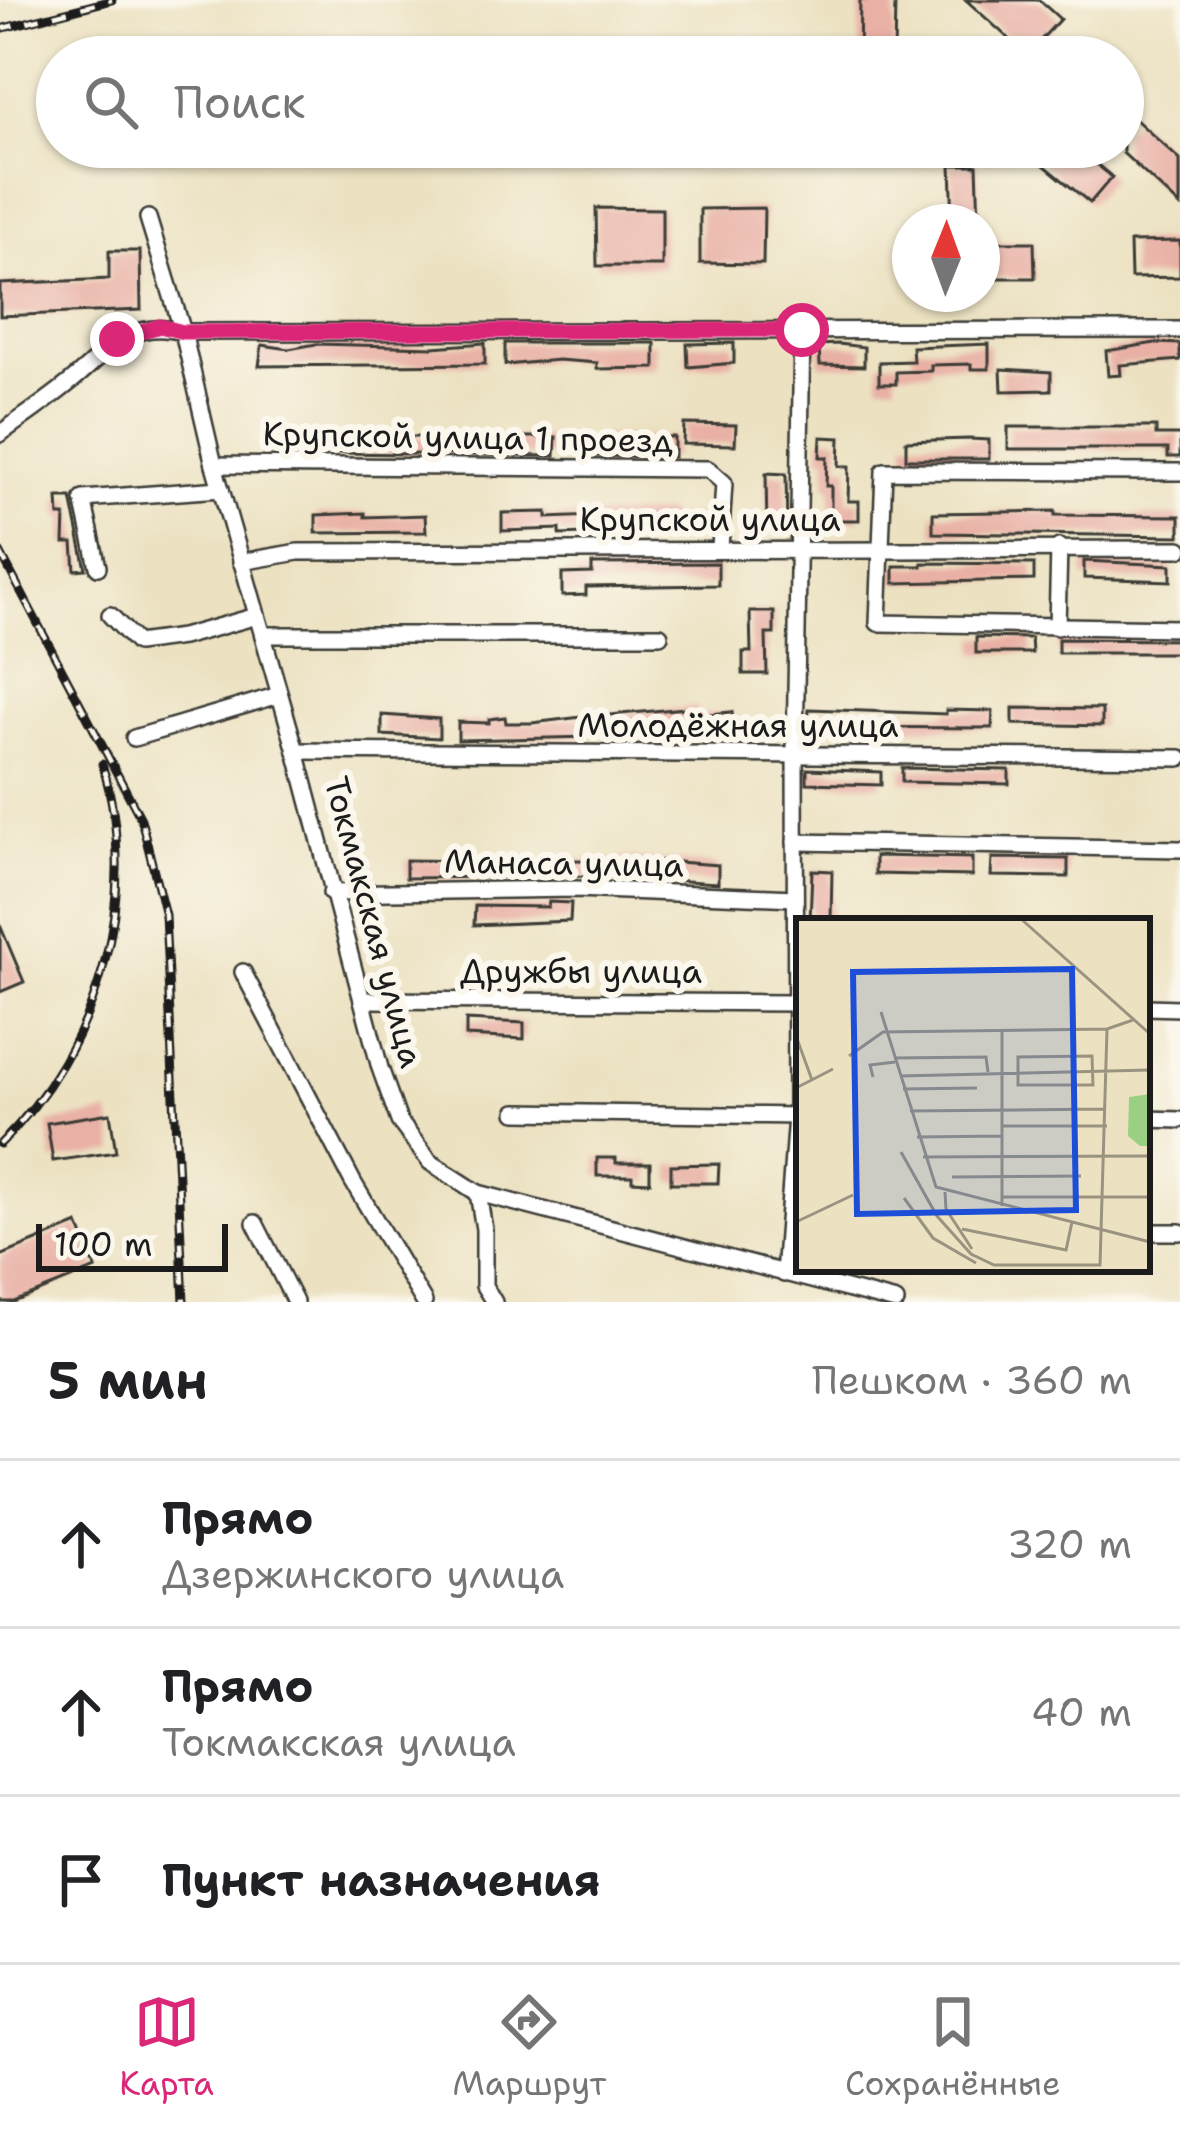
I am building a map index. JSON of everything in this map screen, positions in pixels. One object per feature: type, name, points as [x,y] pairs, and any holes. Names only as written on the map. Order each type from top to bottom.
[{"type":"street","name":"Токмакская улица","points":[[148,218],[183,332],[214,465],[296,751],[331,893],[400,1121],[430,1162],[478,1193],[896,1302]]},
{"type":"street","points":[[0,434],[71,382],[117,339],[160,326],[183,332],[1180,330]]},
{"type":"street","points":[[796,933],[796,549],[802,330]]},
{"type":"street","name":"Крупской улица 1 проезд","points":[[214,465],[708,469],[724,483],[720,548]]},
{"type":"street","points":[[1180,472],[884,471],[878,623],[1180,628]]},
{"type":"street","points":[[98,567],[82,499],[221,489]]},
{"type":"street","points":[[1058,627],[1059,547]]},
{"type":"street","name":"Крупской улица","points":[[241,562],[298,552],[1180,549]]},
{"type":"street","points":[[110,615],[137,643],[182,637],[257,616]]},
{"type":"street","points":[[263,635],[660,635]]},
{"type":"street","points":[[134,738],[279,695]]},
{"type":"street","name":"Молодёжная улица","points":[[296,751],[1180,758]]},
{"type":"street","points":[[795,842],[1180,849]]},
{"type":"street","name":"Манаса улица","points":[[331,893],[576,890],[795,898]]},
{"type":"street","points":[[243,972],[353,1181],[424,1302]]},
{"type":"street","name":"Дружбы улица","points":[[362,1000],[796,1003]]},
{"type":"street","points":[[1150,1007],[1180,1008]]},
{"type":"street","points":[[516,1112],[796,1116]]},
{"type":"street","points":[[1150,1119],[1180,1120]]},
{"type":"street","points":[[784,1274],[794,1225],[796,1152]]},
{"type":"street","points":[[478,1193],[484,1229],[484,1286],[494,1302]]},
{"type":"street","points":[[255,1223],[295,1302]]},
{"type":"building","points":[[860,0],[895,0],[894,36],[859,36]]},
{"type":"building","points":[[966,0],[1039,0],[1060,19],[1044,36],[1006,36]]},
{"type":"building","points":[[1144,127],[1180,160],[1180,206],[1139,168],[1144,168]]},
{"type":"building","points":[[951,168],[977,168],[978,204],[952,204]]},
{"type":"building","points":[[1048,168],[1101,168],[1112,177],[1090,203]]},
{"type":"building","points":[[596,208],[662,209],[662,266],[597,266]]},
{"type":"building","points":[[764,208],[763,264],[700,263],[700,209]]},
{"type":"building","points":[[1180,241],[1180,277],[1131,278],[1130,242]]},
{"type":"building","points":[[1000,242],[1034,242],[1035,278],[1000,278]]},
{"type":"building","points":[[109,251],[140,251],[141,310],[0,316],[0,284],[109,279]]},
{"type":"building","points":[[485,343],[485,364],[259,366],[262,345],[289,349],[316,344],[433,347]]},
{"type":"building","points":[[505,343],[655,343],[655,368],[597,369],[597,363],[558,360],[505,365]]},
{"type":"building","points":[[734,343],[734,363],[688,367],[687,344]]},
{"type":"building","points":[[989,344],[989,369],[971,369],[971,364],[931,365],[931,371],[896,372],[896,384],[879,384],[879,362],[913,361],[912,347]]},
{"type":"building","points":[[1180,344],[1180,360],[1120,365],[1121,375],[1108,376],[1106,351]]},
{"type":"building","points":[[819,345],[864,347],[864,366],[820,365]]},
{"type":"building","points":[[1001,369],[1051,372],[1051,390],[1002,391]]},
{"type":"building","points":[[684,424],[736,425],[735,445],[683,444]]},
{"type":"building","points":[[1008,427],[1156,427],[1156,435],[1180,435],[1180,457],[1168,457],[1168,449],[1008,449]]},
{"type":"building","points":[[264,432],[556,437],[555,456],[264,452]]},
{"type":"building","points":[[596,436],[674,437],[674,457],[595,456]]},
{"type":"building","points":[[821,437],[840,438],[839,466],[849,466],[848,501],[859,501],[859,520],[831,520],[831,486],[826,486],[827,457],[820,457]]},
{"type":"building","points":[[989,440],[989,459],[906,459],[906,441]]},
{"type":"building","points":[[766,473],[786,474],[787,531],[767,531]]},
{"type":"building","points":[[58,498],[71,498],[86,569],[75,570],[73,543],[64,543],[65,516],[59,516]]},
{"type":"building","points":[[1055,511],[1055,515],[1180,516],[1180,536],[933,533],[933,513]]},
{"type":"building","points":[[547,512],[547,518],[699,516],[700,534],[683,534],[683,530],[560,535],[560,529],[502,531],[502,513]]},
{"type":"building","points":[[365,513],[365,517],[425,515],[426,532],[316,533],[316,515]]},
{"type":"building","points":[[1084,561],[1171,565],[1171,581],[1084,578]]},
{"type":"building","points":[[718,563],[718,585],[586,587],[586,595],[562,596],[562,574],[592,573],[592,564]]},
{"type":"building","points":[[1034,564],[1034,580],[894,583],[894,566]]},
{"type":"building","points":[[750,612],[774,612],[774,634],[766,634],[767,674],[743,674],[743,652],[751,652]]},
{"type":"building","points":[[976,637],[1031,638],[1032,653],[976,653]]},
{"type":"building","points":[[1058,639],[1180,640],[1180,653],[1058,653]]},
{"type":"building","points":[[697,707],[698,715],[732,712],[734,733],[710,735],[710,729],[611,735],[609,715]]},
{"type":"building","points":[[1013,708],[1102,709],[1102,726],[1013,724]]},
{"type":"building","points":[[809,709],[993,711],[992,728],[807,727]]},
{"type":"building","points":[[382,715],[439,719],[439,738],[382,735]]},
{"type":"building","points":[[590,716],[592,737],[458,740],[458,722],[489,723],[489,719],[505,717],[506,723],[532,723]]},
{"type":"building","points":[[902,768],[1009,770],[1009,784],[902,782]]},
{"type":"building","points":[[807,769],[881,772],[881,785],[807,783]]},
{"type":"building","points":[[875,856],[972,858],[972,876],[875,874]]},
{"type":"building","points":[[622,858],[718,865],[718,883],[604,876],[406,878],[406,860]]},
{"type":"building","points":[[992,858],[1068,859],[1068,877],[991,876]]},
{"type":"building","points":[[812,870],[832,871],[831,918],[810,918]]},
{"type":"building","points":[[549,902],[571,903],[570,921],[474,925],[475,906],[548,907]]},
{"type":"building","points":[[0,925],[24,982],[0,992]]},
{"type":"building","points":[[466,1020],[524,1023],[524,1039],[466,1036]]},
{"type":"building","points":[[110,1113],[116,1152],[53,1161],[47,1123]]},
{"type":"building","points":[[597,1158],[650,1163],[650,1182],[632,1181],[632,1176],[597,1176]]},
{"type":"building","points":[[719,1164],[718,1183],[671,1183],[671,1165]]},
{"type":"building","points":[[78,1224],[96,1269],[14,1302],[0,1302],[0,1256]]},
{"type":"railway","points":[[0,29],[112,0]]},
{"type":"railway","points":[[0,552],[141,819],[165,915],[184,1302]]},
{"type":"railway","points":[[0,1144],[63,1063],[103,967],[114,917],[117,865],[102,764]]},
{"type":"route","points":[[117,339],[160,326],[183,332],[802,330]]}]
